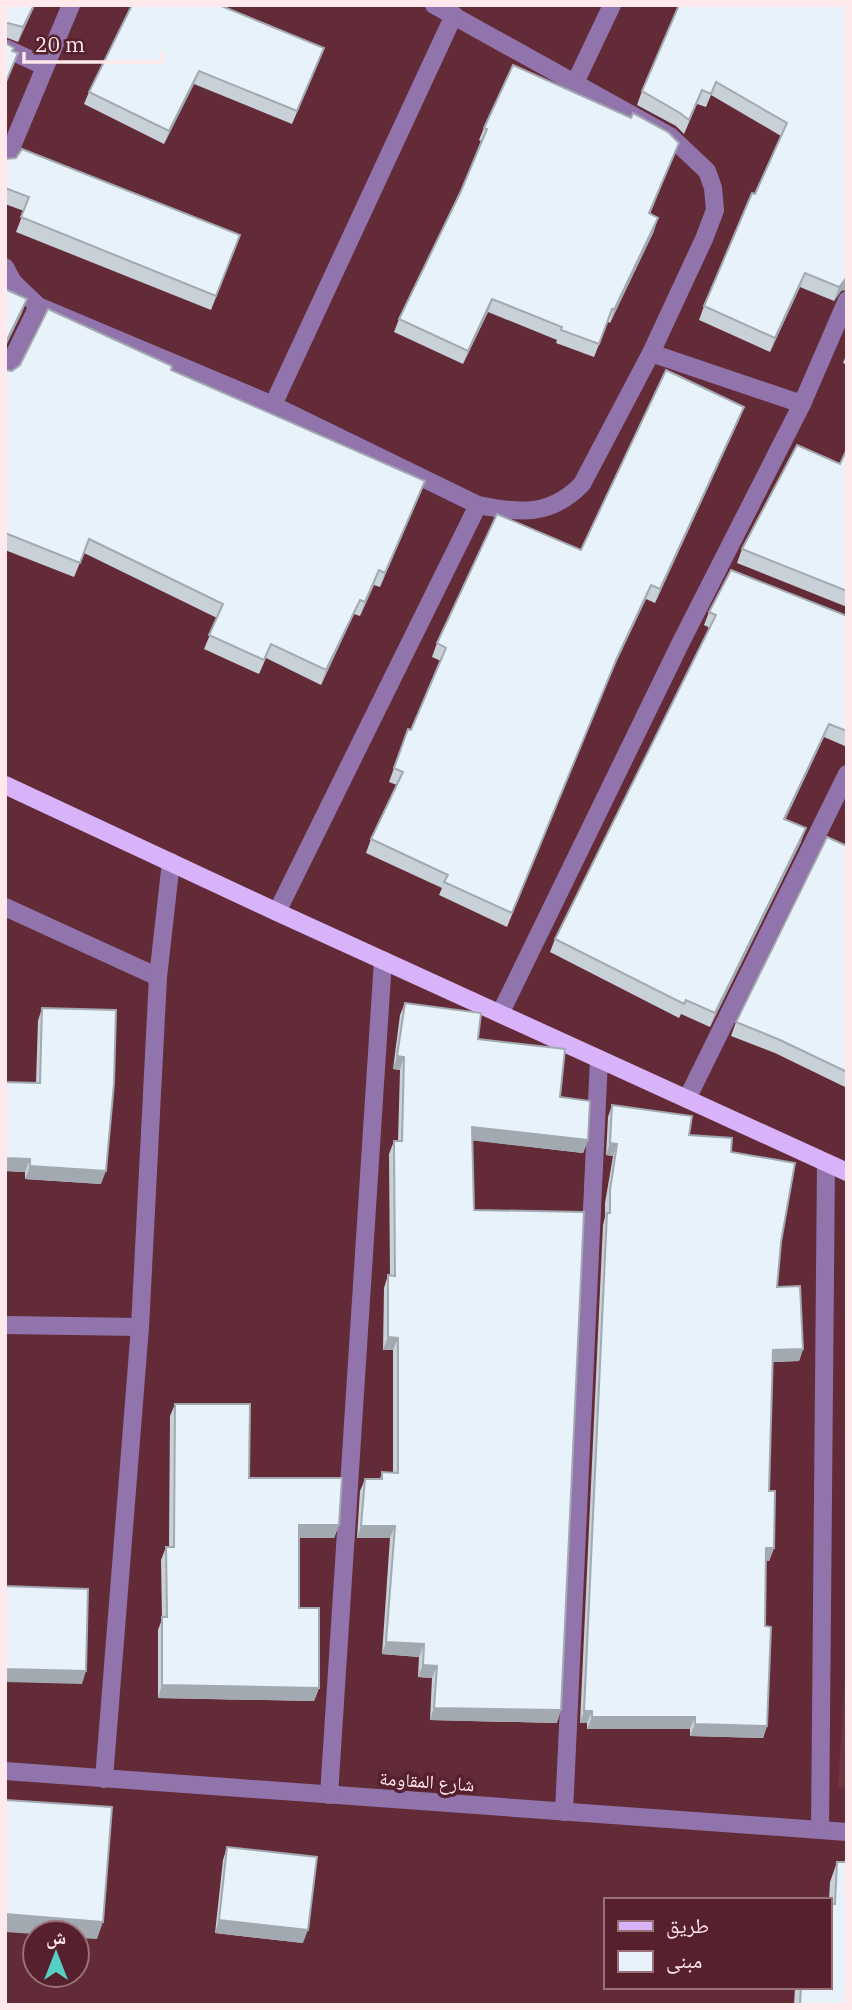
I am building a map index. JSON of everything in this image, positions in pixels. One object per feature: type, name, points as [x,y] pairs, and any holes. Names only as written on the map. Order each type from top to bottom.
[{"type":"main road","points":[[5,785],[847,1172]]},
{"type":"street","points":[[5,163],[71,5]]},
{"type":"street","points":[[5,267],[13,282],[38,306],[273,405],[478,505],[511,511],[534,511],[555,506],[582,484],[651,353],[715,210],[713,188],[707,171],[670,136],[434,5]]},
{"type":"street","points":[[575,83],[612,5]]},
{"type":"street","points":[[273,405],[454,15]]},
{"type":"street","points":[[5,48],[44,66]]},
{"type":"street","points":[[500,1014],[725,571],[847,300]]},
{"type":"street","points":[[5,374],[38,306]]},
{"type":"street","points":[[651,353],[802,404]]},
{"type":"street","points":[[277,912],[478,505]]},
{"type":"street","points":[[687,1099],[847,774]]},
{"type":"street","points":[[104,1779],[140,1327],[158,977],[170,862]]},
{"type":"street","points":[[5,907],[158,977]]},
{"type":"street","points":[[329,1795],[383,960]]},
{"type":"street","points":[[564,1812],[599,1059]]},
{"type":"street","points":[[820,1830],[826,1163]]},
{"type":"street","points":[[5,1325],[140,1327]]},
{"type":"street","name":"شارع المقاومة","points":[[5,1771],[847,1832]]},
{"type":"shaded area","points":[[847,1645],[847,1788],[838,1787]]},
{"type":"building","points":[[5,5],[34,5],[23,27],[8,23],[5,25]]},
{"type":"building","points":[[132,5],[219,5],[324,48],[297,111],[199,71],[169,131],[89,92]]},
{"type":"building","points":[[679,5],[847,5],[847,277],[839,287],[805,273],[775,338],[704,306],[752,193],[755,194],[787,123],[716,82],[711,94],[702,90],[689,120],[642,91]]},
{"type":"building","points":[[5,43],[18,53],[5,84]]},
{"type":"building","points":[[513,65],[631,118],[633,113],[668,132],[679,143],[649,213],[658,218],[614,310],[612,309],[599,344],[492,299],[468,351],[399,319],[461,191],[487,129],[484,128]]},
{"type":"building","points":[[22,149],[240,235],[216,296],[21,217],[29,197],[5,188],[5,158],[16,158]]},
{"type":"building","points":[[5,289],[27,299],[5,344]]},
{"type":"building","points":[[48,309],[172,366],[171,370],[425,481],[385,573],[379,570],[365,602],[360,600],[326,670],[271,644],[264,660],[209,635],[223,604],[89,539],[80,563],[5,533],[5,370],[12,371],[20,365]]},
{"type":"building","points":[[666,370],[744,407],[660,589],[651,585],[617,658],[512,913],[444,882],[448,875],[371,839],[403,772],[394,768],[408,729],[411,730],[446,648],[437,643],[497,514],[581,550]]},
{"type":"building","points":[[797,445],[840,464],[847,449],[847,591],[742,549]]},
{"type":"building","points":[[731,570],[847,616],[847,731],[829,724],[784,819],[806,828],[715,1013],[686,1000],[684,1004],[555,939],[716,615],[709,612]]},
{"type":"building","points":[[827,837],[847,846],[847,1072],[736,1022]]},
{"type":"building","points":[[405,1003],[481,1013],[478,1039],[565,1049],[560,1097],[590,1101],[588,1140],[472,1127],[474,1210],[584,1212],[561,1710],[434,1708],[437,1666],[423,1665],[424,1644],[386,1642],[395,1526],[361,1526],[365,1479],[382,1479],[382,1472],[398,1473],[398,1338],[388,1337],[388,1275],[395,1276],[394,1141],[402,1141],[404,1057],[397,1056]]},
{"type":"building","points":[[42,1008],[116,1010],[114,1083],[106,1171],[30,1166],[30,1159],[5,1158],[5,1082],[40,1083]]},
{"type":"building","points":[[612,1105],[692,1116],[689,1135],[732,1138],[731,1152],[795,1163],[781,1242],[777,1287],[800,1286],[803,1349],[773,1350],[769,1491],[775,1491],[774,1548],[766,1548],[765,1626],[771,1627],[767,1726],[695,1724],[695,1717],[592,1717],[592,1711],[584,1711],[607,1213],[610,1213],[610,1190],[617,1144],[610,1143]]},
{"type":"building","points":[[175,1404],[250,1404],[249,1478],[342,1478],[339,1525],[299,1525],[299,1608],[319,1608],[319,1688],[162,1685],[162,1617],[167,1617],[166,1547],[174,1547]]},
{"type":"building","points":[[5,1586],[88,1589],[86,1671],[5,1669]]},
{"type":"building","points":[[6,1800],[112,1807],[103,1922],[5,1914]]},
{"type":"building","points":[[227,1847],[317,1857],[308,1930],[219,1920]]},
{"type":"building","points":[[837,1862],[847,1862],[847,2005],[800,2005],[801,1989],[831,1989],[831,1904],[835,1904]]}]
